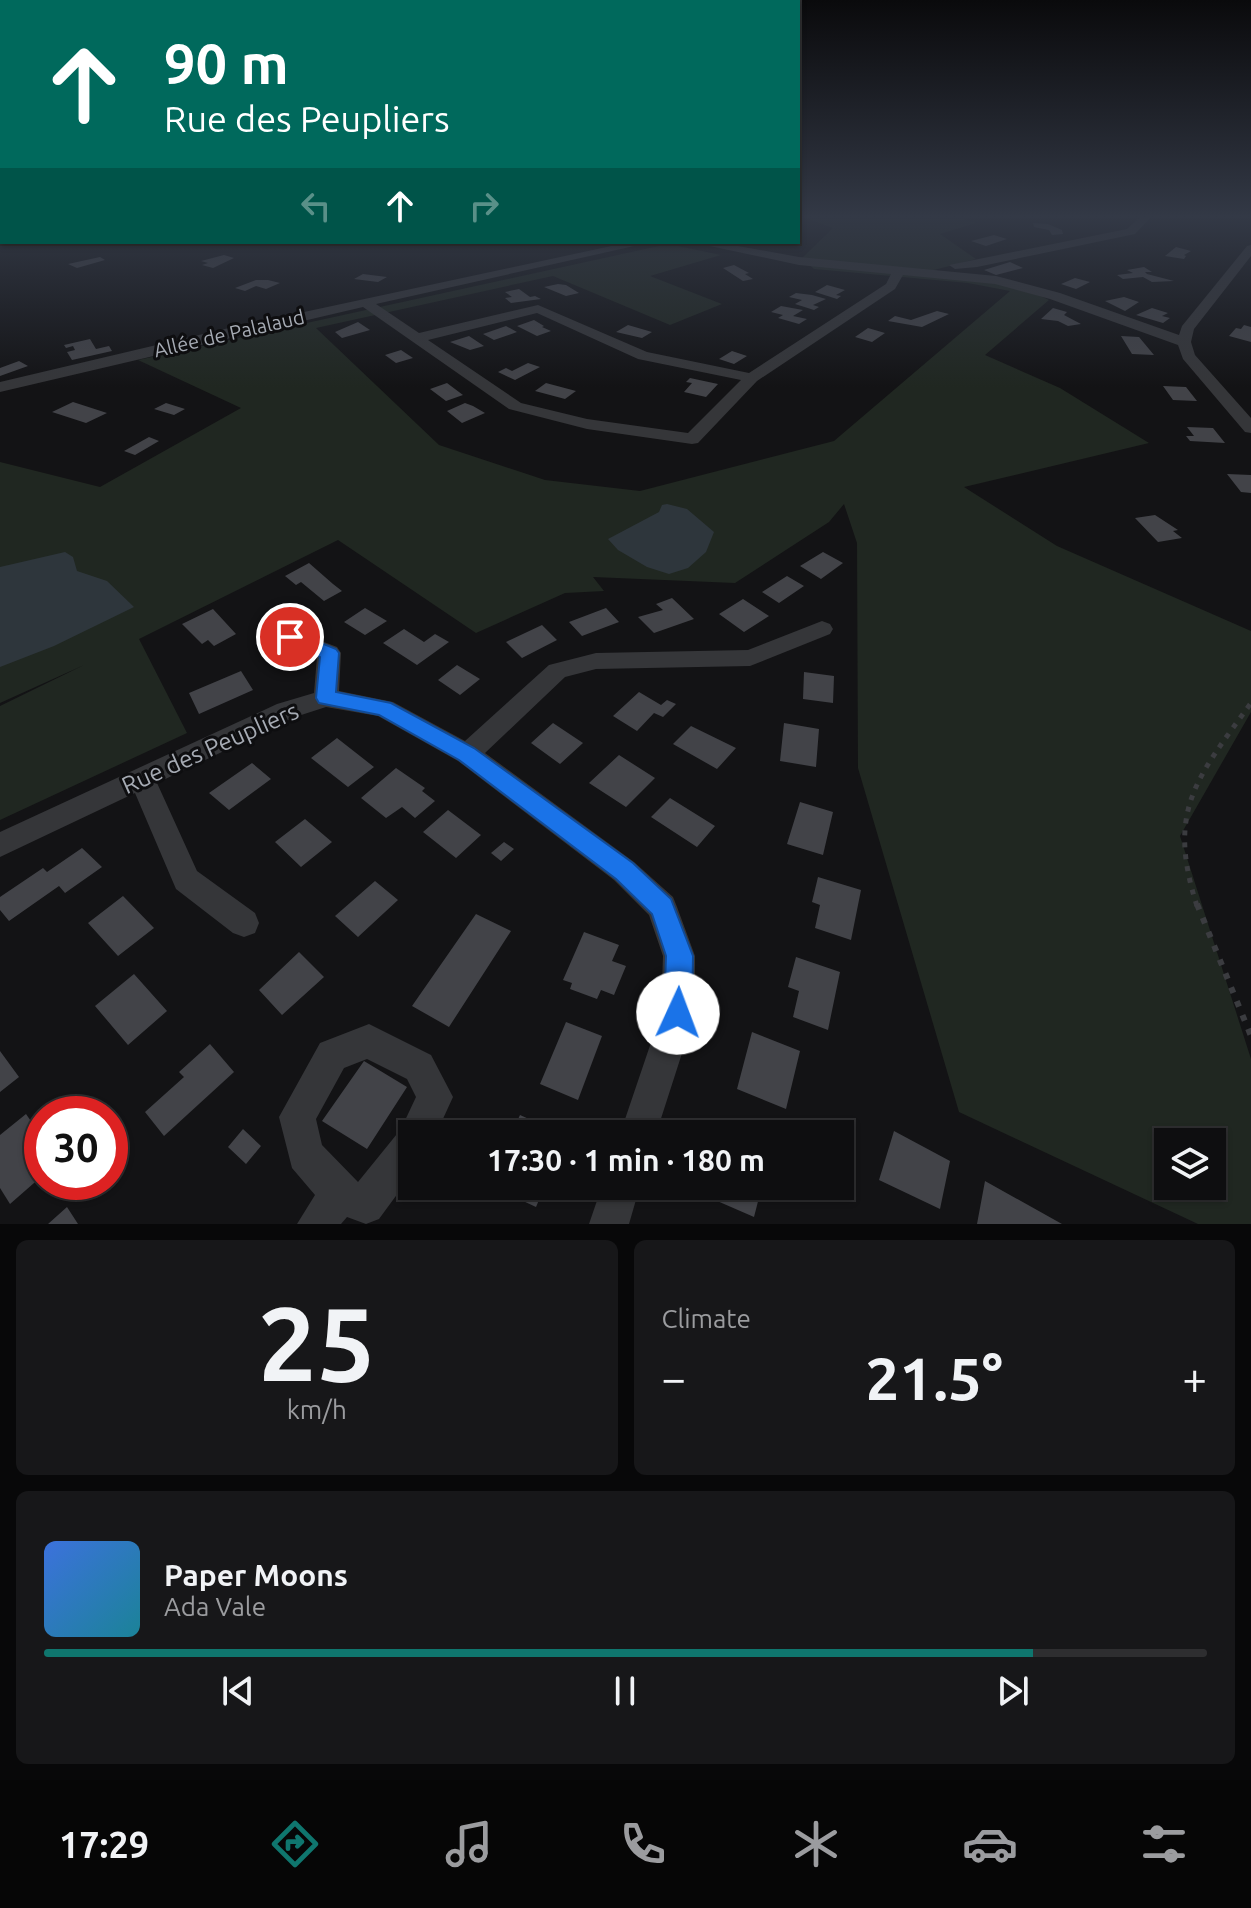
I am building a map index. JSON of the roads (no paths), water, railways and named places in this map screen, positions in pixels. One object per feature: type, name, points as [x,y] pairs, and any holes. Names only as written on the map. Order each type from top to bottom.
[{"type":"street","name":"Allée de Palalaud","points":[[0,387],[508,272]]},
{"type":"street","points":[[366,303],[515,406],[587,424],[692,439],[752,378],[891,286],[894,272]]},
{"type":"street","points":[[916,272],[996,280],[1055,296],[1184,342]]},
{"type":"street","points":[[1232,272],[1187,329],[1184,342],[1188,356],[1251,428]]},
{"type":"street","points":[[417,338],[538,309],[643,356],[752,378]]},
{"type":"street","points":[[467,754],[557,671],[596,661],[750,658],[822,629]]},
{"type":"street","points":[[290,637],[329,653],[326,698]]},
{"type":"street","name":"Rue des Peupliers","points":[[0,845],[286,710],[326,698],[384,708],[467,754],[624,871],[662,907],[679,956],[678,1013],[643,1120]]},
{"type":"street","points":[[142,778],[186,880],[244,923]]},
{"type":"street","points":[[398,1161],[365,1205],[328,1209],[305,1155],[297,1117],[332,1055],[369,1041],[419,1067],[435,1097],[424,1120]]},
{"type":"street","points":[[609,1224],[617,1200]]}]
